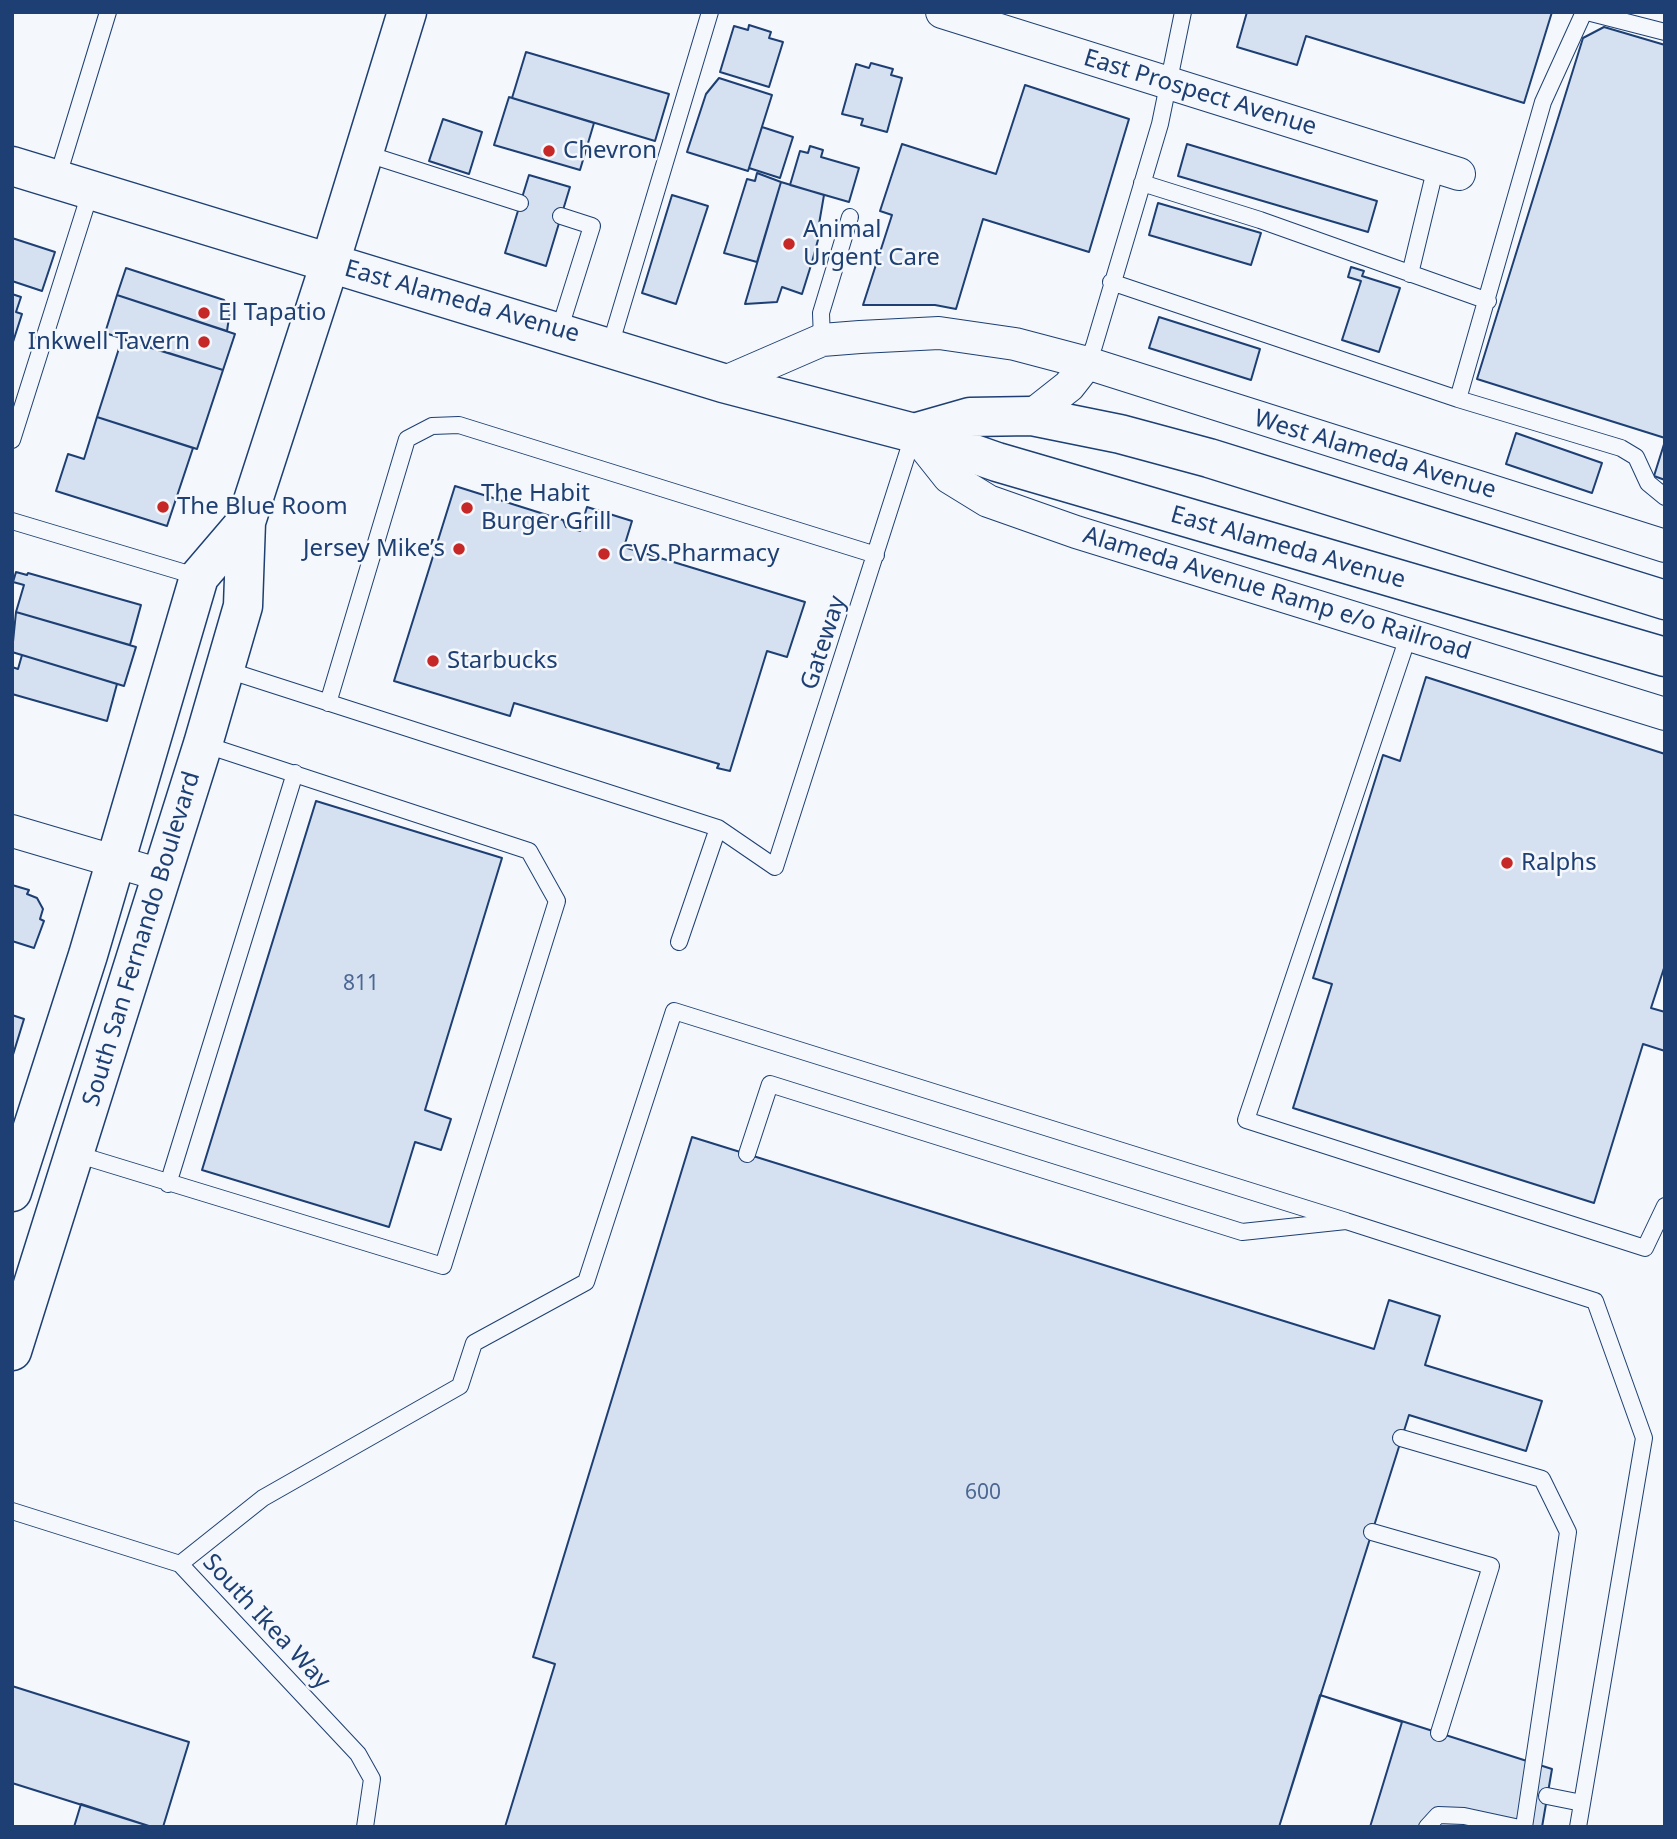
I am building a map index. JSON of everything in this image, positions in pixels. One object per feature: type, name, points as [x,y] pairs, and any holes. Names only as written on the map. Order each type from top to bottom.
[{"type":"main road","name":"South San Fernando Boulevard","points":[[12,1351],[203,744],[243,606],[246,522],[330,264],[407,12]]},
{"type":"main road","name":"East Alameda Avenue","points":[[12,166],[330,264],[610,346],[723,383],[914,433],[1011,466],[1665,657]]},
{"type":"main road","points":[[914,433],[970,417],[1031,416],[1209,458],[1665,600]]},
{"type":"main road","name":"South San Fernando Boulevard","points":[[12,1192],[88,955],[199,577],[246,522]]},
{"type":"street","name":"East Prospect Avenue","points":[[942,12],[1447,170]]},
{"type":"street","name":"West Alameda Avenue","points":[[723,383],[822,340],[939,333],[1015,344],[1087,363],[1665,545]]},
{"type":"street","points":[[1031,416],[1069,386],[1087,363]]},
{"type":"street","name":"Alameda Avenue Ramp e/o Railroad","points":[[914,433],[948,477],[988,502],[1076,532],[1665,714]]},
{"type":"street","points":[[12,831],[161,875]]},
{"type":"lane","points":[[12,440],[74,185],[108,12]]},
{"type":"lane","points":[[610,346],[710,12]]},
{"type":"lane","points":[[1087,363],[1171,84],[1183,12]]},
{"type":"lane","points":[[1458,399],[1543,102],[1585,12],[1665,32]]},
{"type":"lane","points":[[364,153],[520,203]]},
{"type":"lane","points":[[1410,274],[1447,170]]},
{"type":"lane","points":[[1142,183],[1488,301]]},
{"type":"lane","points":[[559,331],[592,226],[561,216]]},
{"type":"lane","points":[[822,340],[821,313],[850,217]]},
{"type":"lane","points":[[1111,282],[1458,399],[1621,448],[1636,457],[1648,483],[1665,497]]},
{"type":"lane","points":[[328,703],[407,439],[432,426],[458,425],[876,555]]},
{"type":"lane","name":"Gateway","points":[[718,828],[775,867],[914,433]]},
{"type":"lane","points":[[12,522],[199,577]]},
{"type":"lane","points":[[1409,634],[1246,1120],[1646,1248],[1665,1206]]},
{"type":"lane","points":[[224,669],[718,828],[679,942]]},
{"type":"lane","points":[[76,1153],[169,1184],[443,1266],[553,914],[557,901],[529,851],[203,744]]},
{"type":"lane","points":[[169,1184],[295,773]]},
{"type":"lane","points":[[180,1564],[263,1498],[460,1386],[474,1343],[586,1282],[674,1011],[1595,1301],[1644,1438],[1578,1827]]},
{"type":"lane","points":[[747,1154],[770,1084],[1242,1232],[1346,1221]]},
{"type":"lane","points":[[1401,1438],[1542,1479],[1568,1532],[1524,1827]]},
{"type":"lane","name":"South Ikea Way","points":[[12,1511],[180,1564],[358,1754],[372,1779],[365,1827]]},
{"type":"lane","points":[[1372,1532],[1491,1566],[1439,1733]]},
{"type":"lane","points":[[1547,1796],[1582,1803]]},
{"type":"lane","points":[[1427,1827],[1438,1815],[1464,1815],[1515,1827]]},
{"type":"building","points":[[1247,12],[1552,12],[1524,103],[1306,36],[1297,65],[1237,47]]},
{"type":"building","points":[[749,25],[771,32],[769,38],[783,42],[769,87],[720,72],[734,26],[748,30]]},
{"type":"building","points":[[1604,27],[1665,45],[1665,438],[1477,379],[1583,38]]},
{"type":"building","points":[[526,52],[669,94],[655,141],[512,98]]},
{"type":"building","points":[[871,63],[893,69],[891,75],[902,78],[887,132],[861,125],[863,119],[842,114],[856,64],[869,68]]},
{"type":"building","points":[[719,78],[772,95],[748,171],[687,152],[706,94]]},
{"type":"building","points":[[1025,85],[1129,119],[1089,252],[983,219],[956,309],[935,305],[863,305],[892,215],[880,211],[902,144],[996,174]]},
{"type":"building","points":[[509,97],[594,123],[580,170],[494,145]]},
{"type":"building","points":[[443,119],[482,132],[469,174],[429,161]]},
{"type":"building","points":[[762,127],[793,137],[780,178],[749,168]]},
{"type":"building","points":[[1187,144],[1377,201],[1368,232],[1178,176]]},
{"type":"building","points":[[810,146],[823,150],[821,157],[859,168],[849,202],[790,185],[800,151],[808,153]]},
{"type":"building","points":[[757,173],[781,182],[757,262],[724,253],[747,179],[755,181]]},
{"type":"building","points":[[529,175],[570,187],[546,266],[505,253]]},
{"type":"building","name":"Animal Urgent Care","points":[[781,182],[824,195],[819,224],[822,225],[812,262],[802,294],[782,287],[777,302],[745,304]]},
{"type":"building","points":[[672,195],[708,206],[676,304],[642,293]]},
{"type":"building","points":[[1158,203],[1261,233],[1251,265],[1149,235]]},
{"type":"building","points":[[12,238],[55,252],[42,291],[12,281]]},
{"type":"building","points":[[1351,267],[1364,271],[1362,276],[1400,288],[1379,352],[1342,340],[1361,281],[1348,277]]},
{"type":"building","points":[[126,268],[224,300],[230,311],[227,331],[117,295]]},
{"type":"building","points":[[12,294],[21,297],[16,312],[22,314],[12,345]]},
{"type":"building","points":[[117,295],[235,334],[223,370],[105,333]]},
{"type":"building","points":[[1159,317],[1260,349],[1251,380],[1149,348]]},
{"type":"building","points":[[122,339],[223,370],[197,449],[97,417]]},
{"type":"building","points":[[97,417],[193,448],[167,526],[56,491],[68,454],[84,459]]},
{"type":"building","points":[[1516,433],[1602,463],[1592,493],[1506,464]]},
{"type":"building","points":[[1665,441],[1665,480],[1654,476]]},
{"type":"building","points":[[455,486],[563,520],[566,527],[580,531],[587,507],[632,521],[624,547],[805,602],[787,657],[767,651],[730,771],[717,768],[719,764],[514,703],[510,716],[394,681]]},
{"type":"building","points":[[16,572],[141,605],[130,645],[16,612],[24,585],[13,582]]},
{"type":"building","points":[[16,612],[136,647],[124,686],[12,652]]},
{"type":"building","points":[[22,655],[117,684],[107,721],[12,694],[12,667],[18,669]]},
{"type":"building","name":"Ralphs","points":[[1426,677],[1665,754],[1665,965],[1651,1008],[1665,1012],[1665,1051],[1643,1044],[1594,1203],[1293,1108],[1332,984],[1313,978],[1383,755],[1400,761]]},
{"type":"building","points":[[316,801],[502,858],[425,1110],[451,1119],[441,1150],[415,1142],[389,1227],[202,1170]]},
{"type":"building","points":[[12,885],[29,890],[27,894],[37,898],[43,909],[40,919],[44,921],[34,948],[12,941]]},
{"type":"building","points":[[12,1015],[24,1019],[12,1058]]},
{"type":"building","points":[[692,1137],[1374,1349],[1389,1300],[1440,1316],[1425,1365],[1542,1401],[1526,1451],[1409,1415],[1279,1827],[505,1827],[555,1664],[533,1657]]},
{"type":"building","points":[[12,1686],[189,1742],[163,1827],[152,1827],[12,1783]]},
{"type":"building","points":[[1320,1695],[1552,1769],[1542,1827],[1279,1827]]},
{"type":"building","points":[[1320,1695],[1402,1722],[1370,1827],[1279,1827]]},
{"type":"building","points":[[81,1804],[152,1827],[74,1827]]},
{"type":"place","name":"Chevron","points":[[549,151]]},
{"type":"place","name":"Animal Urgent Care","points":[[789,244]]},
{"type":"place","name":"El Tapatio","points":[[204,313]]},
{"type":"place","name":"Inkwell Tavern","points":[[204,342]]},
{"type":"place","name":"The Blue Room","points":[[163,507]]},
{"type":"place","name":"The Habit Burger Grill","points":[[467,508]]},
{"type":"place","name":"Jersey Mike’s","points":[[459,549]]},
{"type":"place","name":"CVS Pharmacy","points":[[604,554]]},
{"type":"place","name":"Starbucks","points":[[433,661]]},
{"type":"place","name":"Ralphs","points":[[1507,863]]}]
